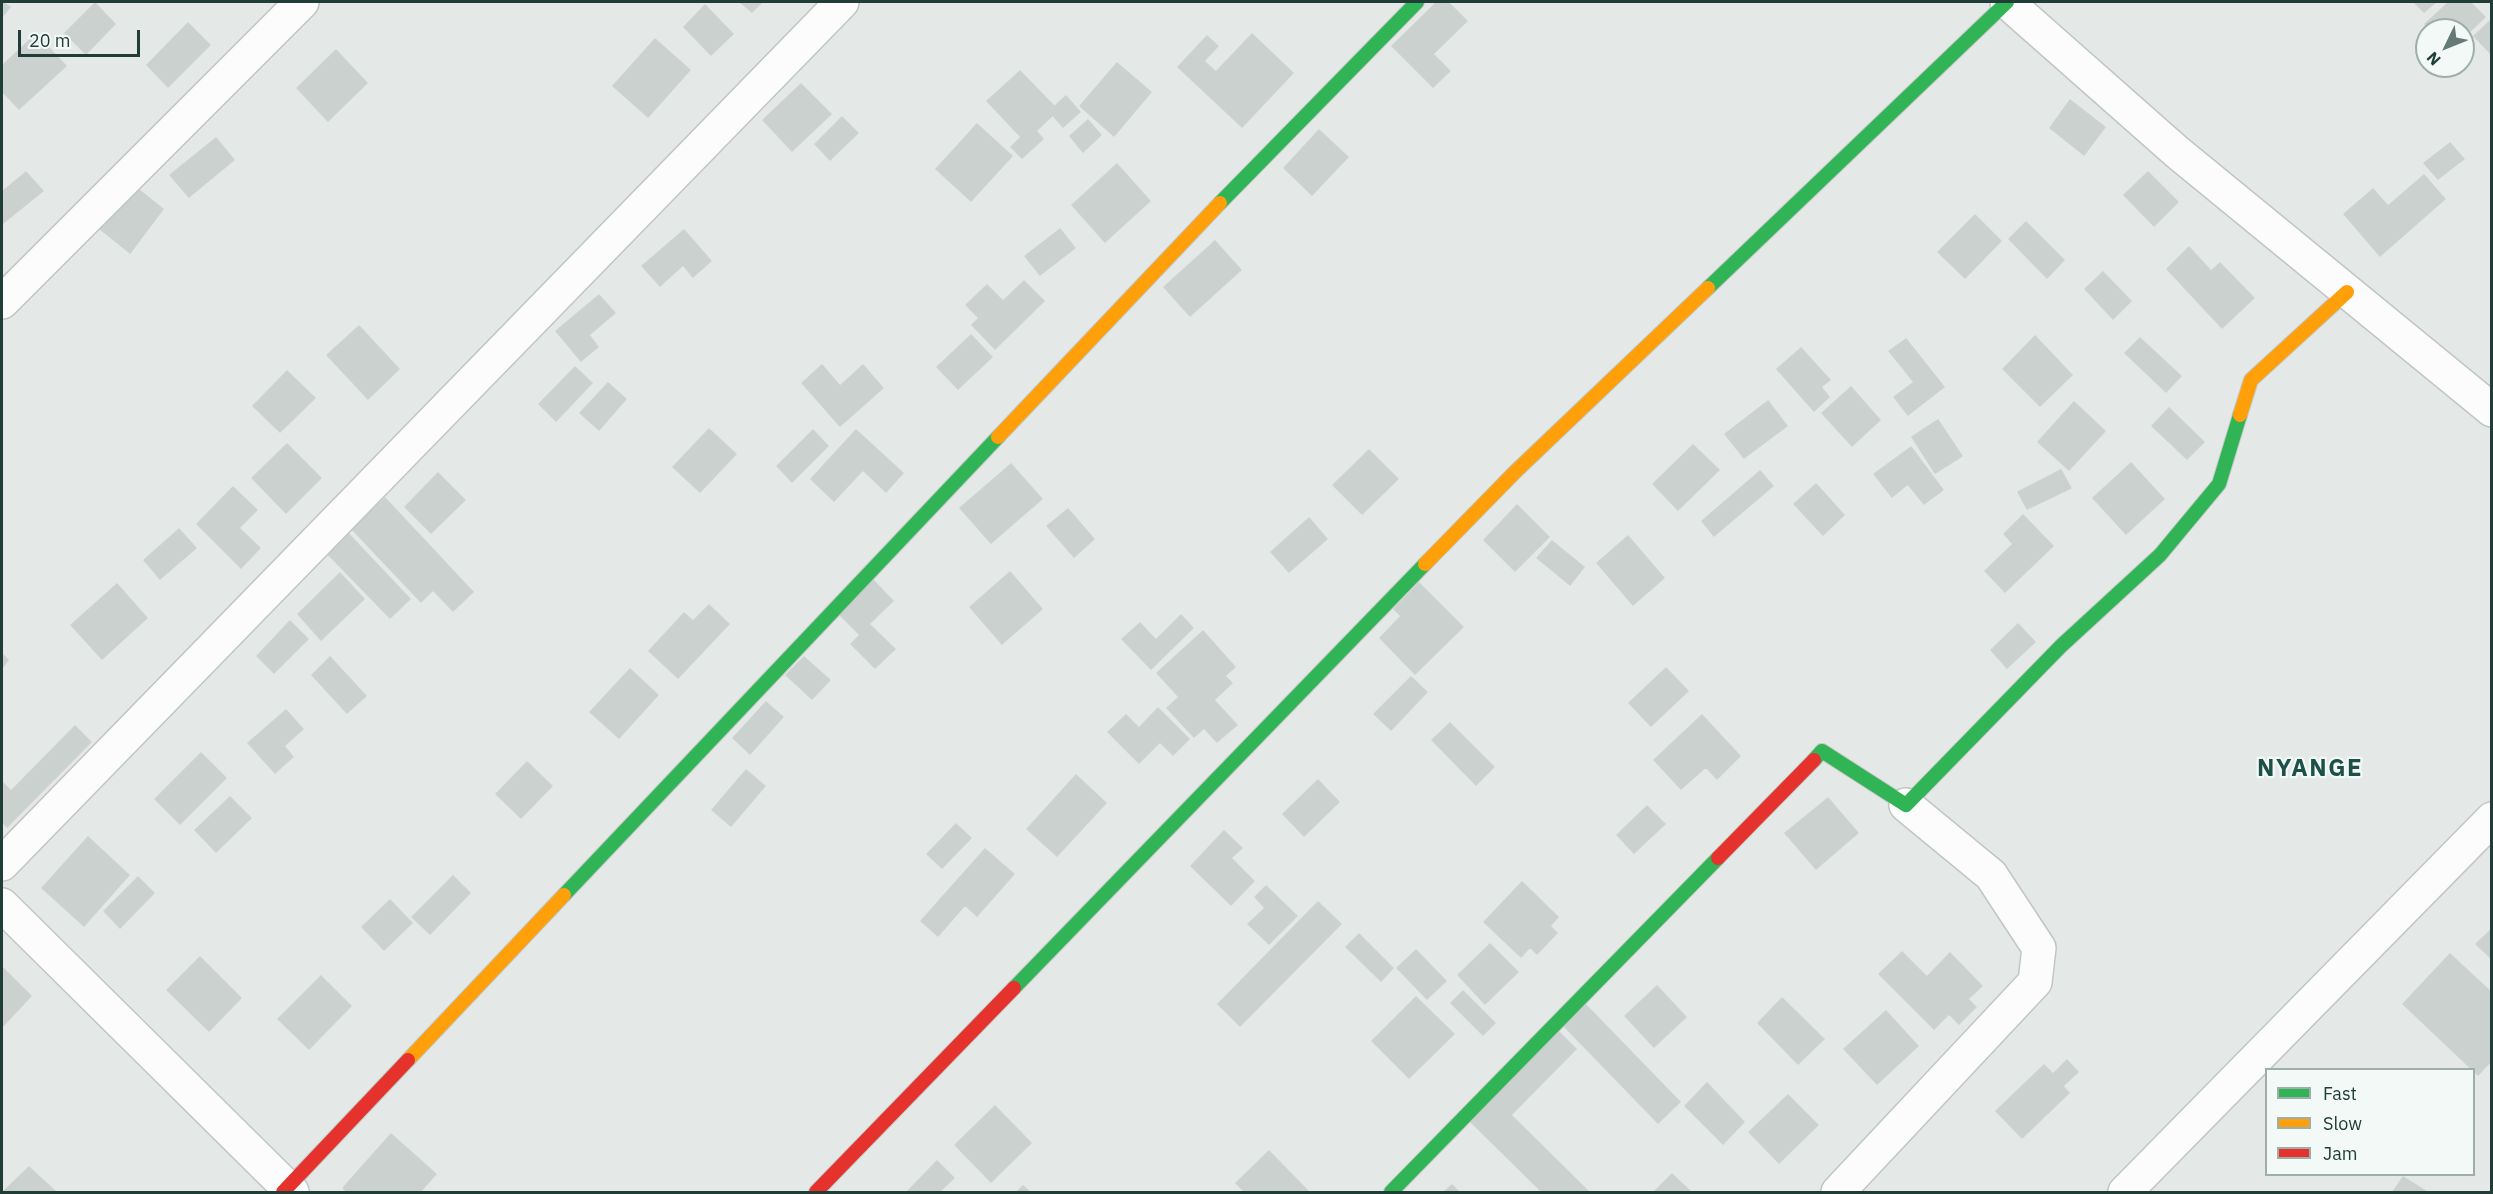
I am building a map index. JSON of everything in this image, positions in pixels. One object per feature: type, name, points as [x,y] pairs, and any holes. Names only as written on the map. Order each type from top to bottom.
[{"type":"street","points":[[2,302],[302,2]]},
{"type":"street","points":[[2,864],[842,2]]},
{"type":"street","points":[[2,908],[287,1191],[1260,161],[1417,2]]},
{"type":"street","points":[[816,1192],[1515,472],[2007,2],[2178,152],[2492,410]]},
{"type":"street","points":[[1906,805],[2061,646],[2160,555],[2219,484],[2251,380],[2347,292]]},
{"type":"street","points":[[1391,1192],[1822,751],[1906,805],[1991,875],[2038,948],[2035,982],[1838,1192]]},
{"type":"street","points":[[2125,1192],[2492,819]]},
{"type":"building","points":[[2,2],[10,7],[2,17]]},
{"type":"building","points":[[740,2],[762,2],[752,12]]},
{"type":"building","points":[[1437,2],[1448,2],[1467,21],[1433,54],[1450,71],[1433,87],[1392,46]]},
{"type":"building","points":[[2414,2],[2436,2],[2424,12]]},
{"type":"building","points":[[2449,2],[2470,2],[2485,17],[2475,27],[2475,18],[2432,18]]},
{"type":"building","points":[[95,3],[115,24],[86,54],[65,33]]},
{"type":"building","points":[[705,5],[733,34],[711,55],[684,27]]},
{"type":"building","points":[[2492,19],[2492,55],[2475,37]]},
{"type":"building","points":[[188,23],[210,45],[168,87],[147,65]]},
{"type":"building","points":[[36,34],[66,66],[19,109],[2,91],[2,66]]},
{"type":"building","points":[[1252,34],[1293,73],[1242,127],[1178,67],[1207,36],[1218,46],[1204,61],[1216,72]]},
{"type":"building","points":[[655,39],[690,70],[648,117],[613,86]]},
{"type":"building","points":[[336,50],[367,83],[328,121],[297,88]]},
{"type":"building","points":[[1117,63],[1151,92],[1114,136],[1080,106]]},
{"type":"building","points":[[1020,71],[1054,106],[1049,111],[1053,115],[1036,131],[1043,139],[1022,158],[1011,147],[1021,137],[987,101]]},
{"type":"building","points":[[801,84],[831,114],[792,151],[763,120]]},
{"type":"building","points":[[1066,96],[1080,112],[1063,127],[1049,111]]},
{"type":"building","points":[[2070,100],[2105,127],[2084,155],[2050,128]]},
{"type":"building","points":[[842,117],[858,133],[830,160],[815,144]]},
{"type":"building","points":[[1088,120],[1101,135],[1083,152],[1070,136]]},
{"type":"building","points":[[977,124],[1012,156],[971,201],[936,169]]},
{"type":"building","points":[[1319,130],[1348,157],[1312,195],[1284,168]]},
{"type":"building","points":[[216,138],[234,160],[189,197],[170,175]]},
{"type":"building","points":[[2450,143],[2464,159],[2438,179],[2424,163]]},
{"type":"building","points":[[1117,164],[1150,201],[1105,242],[1072,205]]},
{"type":"building","points":[[26,172],[43,191],[2,224],[2,192]]},
{"type":"building","points":[[2148,172],[2178,202],[2154,226],[2124,195]]},
{"type":"building","points":[[2424,175],[2445,199],[2380,256],[2344,214],[2373,189],[2388,206]]},
{"type":"building","points":[[133,185],[163,209],[130,253],[100,229]]},
{"type":"building","points":[[1975,215],[2001,241],[1965,278],[1938,252]]},
{"type":"building","points":[[2026,222],[2064,260],[2047,278],[2009,239]]},
{"type":"building","points":[[1060,229],[1075,248],[1040,275],[1025,256]]},
{"type":"building","points":[[684,230],[711,261],[693,277],[683,265],[660,286],[642,266]]},
{"type":"building","points":[[1215,241],[1241,270],[1190,316],[1164,287]]},
{"type":"building","points":[[2189,247],[2211,271],[2220,263],[2254,298],[2222,328],[2167,269]]},
{"type":"building","points":[[2103,272],[2131,301],[2113,319],[2085,289]]},
{"type":"building","points":[[1024,281],[1044,301],[995,349],[972,325],[979,318],[966,305],[987,285],[1003,301]]},
{"type":"building","points":[[599,295],[615,313],[589,335],[598,347],[581,361],[556,331]]},
{"type":"building","points":[[359,326],[399,369],[368,399],[327,355]]},
{"type":"building","points":[[971,335],[992,357],[958,389],[937,367]]},
{"type":"building","points":[[2035,336],[2072,375],[2040,406],[2003,369]]},
{"type":"building","points":[[2140,338],[2181,376],[2166,392],[2125,353]]},
{"type":"building","points":[[1906,339],[1944,387],[1908,415],[1894,397],[1914,382],[1889,351]]},
{"type":"building","points":[[1801,348],[1830,380],[1821,387],[1829,397],[1814,411],[1777,369]]},
{"type":"building","points":[[822,365],[840,386],[863,365],[883,388],[840,426],[802,383]]},
{"type":"building","points":[[575,367],[592,383],[556,421],[539,404]]},
{"type":"building","points":[[287,371],[315,398],[280,432],[253,406]]},
{"type":"building","points":[[608,383],[626,399],[599,430],[580,413]]},
{"type":"building","points":[[1851,387],[1880,420],[1852,446],[1822,413]]},
{"type":"building","points":[[1768,401],[1787,426],[1744,458],[1725,434]]},
{"type":"building","points":[[2074,402],[2105,431],[2069,470],[2038,442]]},
{"type":"building","points":[[2169,408],[2204,442],[2187,459],[2152,426]]},
{"type":"building","points":[[1938,420],[1962,456],[1935,473],[1912,437]]},
{"type":"building","points":[[709,429],[736,454],[700,492],[673,467]]},
{"type":"building","points":[[813,430],[828,446],[792,482],[777,466]]},
{"type":"building","points":[[856,430],[903,473],[886,492],[863,470],[834,501],[811,479]]},
{"type":"building","points":[[287,444],[321,478],[286,513],[252,478]]},
{"type":"building","points":[[1693,445],[1719,470],[1678,510],[1653,484]]},
{"type":"building","points":[[1911,447],[1943,490],[1924,504],[1908,484],[1892,497],[1874,474]]},
{"type":"building","points":[[1369,450],[1398,479],[1362,514],[1333,485]]},
{"type":"building","points":[[2131,463],[2164,499],[2126,534],[2093,498]]},
{"type":"building","points":[[1011,464],[1042,499],[991,543],[960,508]]},
{"type":"building","points":[[2061,470],[2071,488],[2027,509],[2018,492]]},
{"type":"building","points":[[1760,471],[1773,486],[1714,536],[1702,521]]},
{"type":"building","points":[[438,473],[465,500],[431,533],[405,507]]},
{"type":"building","points":[[1816,484],[1844,515],[1823,535],[1794,504]]},
{"type":"building","points":[[233,487],[257,510],[239,528],[260,548],[241,568],[197,524]]},
{"type":"building","points":[[385,498],[473,592],[453,611],[433,590],[421,602],[352,529]]},
{"type":"building","points":[[1517,505],[1549,537],[1515,571],[1484,540]]},
{"type":"building","points":[[1068,509],[1094,539],[1074,557],[1047,526]]},
{"type":"building","points":[[2023,515],[2053,546],[2005,592],[1985,571],[2013,544],[2004,534]]},
{"type":"building","points":[[1309,518],[1327,539],[1289,572],[1271,552]]},
{"type":"building","points":[[343,528],[410,599],[390,618],[322,548]]},
{"type":"building","points":[[179,529],[196,548],[160,579],[144,560]]},
{"type":"building","points":[[1628,536],[1664,578],[1633,605],[1597,563]]},
{"type":"building","points":[[1552,541],[1584,567],[1570,585],[1537,558]]},
{"type":"building","points":[[1010,572],[1042,609],[1002,644],[970,607]]},
{"type":"building","points":[[340,573],[364,599],[321,640],[298,614]]},
{"type":"building","points":[[873,580],[893,601],[869,624],[895,649],[875,668],[851,644],[860,635],[839,614]]},
{"type":"building","points":[[1419,583],[1463,627],[1415,674],[1380,638],[1401,616],[1394,609]]},
{"type":"building","points":[[117,584],[147,618],[102,659],[71,625]]},
{"type":"building","points":[[709,605],[729,624],[678,678],[649,651],[684,613],[693,621]]},
{"type":"building","points":[[1181,615],[1193,628],[1151,669],[1122,639],[1140,623],[1156,640]]},
{"type":"building","points":[[290,621],[308,639],[274,673],[257,656]]},
{"type":"building","points":[[2018,624],[2035,642],[2007,668],[1991,650]]},
{"type":"building","points":[[1203,631],[1235,667],[1225,676],[1232,683],[1214,700],[1237,725],[1217,742],[1204,728],[1194,737],[1167,708],[1179,697],[1157,673]]},
{"type":"building","points":[[2,654],[8,660],[2,668]]},
{"type":"building","points":[[330,657],[366,696],[347,713],[312,675]]},
{"type":"building","points":[[804,657],[830,680],[812,699],[786,675]]},
{"type":"building","points":[[1666,668],[1688,691],[1651,726],[1629,703]]},
{"type":"building","points":[[630,669],[658,695],[619,738],[590,712]]},
{"type":"building","points":[[1411,677],[1427,692],[1391,730],[1374,714]]},
{"type":"building","points":[[766,702],[783,717],[750,754],[733,738]]},
{"type":"building","points":[[1158,708],[1189,739],[1173,755],[1160,742],[1139,763],[1108,732],[1126,715],[1139,728]]},
{"type":"building","points":[[286,710],[303,729],[284,746],[293,757],[275,773],[248,743]]},
{"type":"building","points":[[1702,715],[1740,756],[1717,779],[1706,767],[1681,789],[1654,760]]},
{"type":"building","points":[[1450,723],[1494,767],[1476,785],[1432,740]]},
{"type":"building","points":[[75,726],[91,742],[7,827],[2,821],[2,782],[11,791]]},
{"type":"building","points":[[201,753],[226,778],[180,824],[155,799]]},
{"type":"building","points":[[527,762],[552,786],[521,818],[496,794]]},
{"type":"building","points":[[746,770],[765,786],[731,826],[712,810]]},
{"type":"building","points":[[1076,775],[1106,803],[1057,856],[1027,829]]},
{"type":"building","points":[[1318,780],[1339,802],[1304,836],[1283,814]]},
{"type":"building","points":[[230,797],[251,818],[216,852],[195,830]]},
{"type":"building","points":[[1828,798],[1858,833],[1816,869],[1785,833]]},
{"type":"building","points":[[1647,806],[1665,824],[1634,853],[1617,835]]},
{"type":"building","points":[[956,824],[971,838],[942,868],[927,854]]},
{"type":"building","points":[[1224,831],[1242,848],[1231,858],[1254,881],[1231,905],[1191,866]]},
{"type":"building","points":[[88,837],[129,875],[84,926],[42,888]]},
{"type":"building","points":[[985,849],[1014,874],[977,916],[965,905],[938,936],[921,921]]},
{"type":"building","points":[[453,876],[470,893],[430,934],[412,917]]},
{"type":"building","points":[[138,877],[154,893],[120,928],[104,911]]},
{"type":"building","points":[[1522,882],[1558,917],[1550,926],[1557,933],[1537,954],[1530,947],[1521,957],[1484,922]]},
{"type":"building","points":[[1266,886],[1297,916],[1269,944],[1248,924],[1265,908],[1255,897]]},
{"type":"building","points":[[390,900],[412,923],[384,950],[362,927]]},
{"type":"building","points":[[1318,902],[1341,924],[1240,1026],[1218,1004]]},
{"type":"building","points":[[2492,929],[2492,959],[2476,944]]},
{"type":"building","points":[[1359,934],[1393,968],[1381,981],[1346,947]]},
{"type":"building","points":[[1490,944],[1518,972],[1485,1004],[1458,975]]},
{"type":"building","points":[[1416,950],[1446,981],[1427,999],[1397,968]]},
{"type":"building","points":[[1902,952],[1927,977],[1950,953],[1982,986],[1968,999],[1976,1007],[1959,1024],[1949,1014],[1934,1029],[1879,974]]},
{"type":"building","points":[[2450,954],[2492,993],[2492,1060],[2478,1075],[2475,1068],[2471,1068],[2403,1004]]},
{"type":"building","points":[[200,957],[241,998],[209,1031],[167,990]]},
{"type":"building","points":[[3,968],[31,996],[2,1027],[2,970]]},
{"type":"building","points":[[321,976],[351,1006],[309,1049],[278,1019]]},
{"type":"building","points":[[1657,986],[1686,1017],[1654,1047],[1625,1016]]},
{"type":"building","points":[[1463,991],[1495,1023],[1483,1035],[1451,1003]]},
{"type":"building","points":[[1416,997],[1454,1034],[1409,1078],[1372,1041]]},
{"type":"building","points":[[1782,998],[1824,1039],[1798,1064],[1758,1023]]},
{"type":"building","points":[[1584,1003],[1680,1102],[1658,1123],[1562,1024]]},
{"type":"building","points":[[1886,1011],[1918,1046],[1877,1084],[1844,1049]]},
{"type":"building","points":[[1557,1030],[1576,1049],[1511,1115],[1589,1192],[1542,1192],[1468,1119]]},
{"type":"building","points":[[2067,1060],[2078,1072],[2063,1086],[2069,1093],[2022,1138],[1996,1111],[2044,1065],[2053,1074]]},
{"type":"building","points":[[1707,1083],[1744,1122],[1723,1144],[1685,1106]]},
{"type":"building","points":[[1788,1095],[1818,1125],[1779,1163],[1749,1132]]},
{"type":"building","points":[[995,1106],[1031,1143],[991,1182],[955,1145]]},
{"type":"building","points":[[391,1134],[436,1174],[420,1192],[347,1192],[343,1188]]},
{"type":"building","points":[[1269,1151],[1307,1192],[1245,1192],[1236,1183]]},
{"type":"building","points":[[937,1161],[954,1178],[939,1192],[907,1192]]},
{"type":"building","points":[[29,1167],[56,1192],[3,1192]]},
{"type":"building","points":[[1672,1174],[1691,1192],[1654,1192]]},
{"type":"building","points":[[2403,1177],[2427,1192],[2393,1192]]},
{"type":"building","points":[[1452,1185],[1459,1192],[1444,1192]]},
{"type":"building","points":[[1023,1186],[1030,1192],[1017,1192]]},
{"type":"traffic: fast","points":[[1220,203],[1417,2]]},
{"type":"traffic: fast","points":[[1708,288],[2007,2]]},
{"type":"traffic: fast","points":[[1814,760],[1822,751],[1906,805],[2061,646],[2160,555],[2219,484],[2240,415]]},
{"type":"traffic: fast","points":[[564,895],[998,437]]},
{"type":"traffic: fast","points":[[1014,988],[1425,564]]},
{"type":"traffic: fast","points":[[1391,1192],[1718,858]]},
{"type":"traffic: slow","points":[[998,437],[1220,203]]},
{"type":"traffic: slow","points":[[1425,564],[1515,472],[1708,288]]},
{"type":"traffic: slow","points":[[2240,415],[2251,380],[2347,292]]},
{"type":"traffic: slow","points":[[408,1060],[564,895]]},
{"type":"traffic: jam","points":[[1718,858],[1814,760]]},
{"type":"traffic: jam","points":[[816,1192],[1014,988]]},
{"type":"traffic: jam","points":[[283,1192],[408,1060]]},
{"type":"district","name":"NYANGE","points":[[2310,769]]}]
